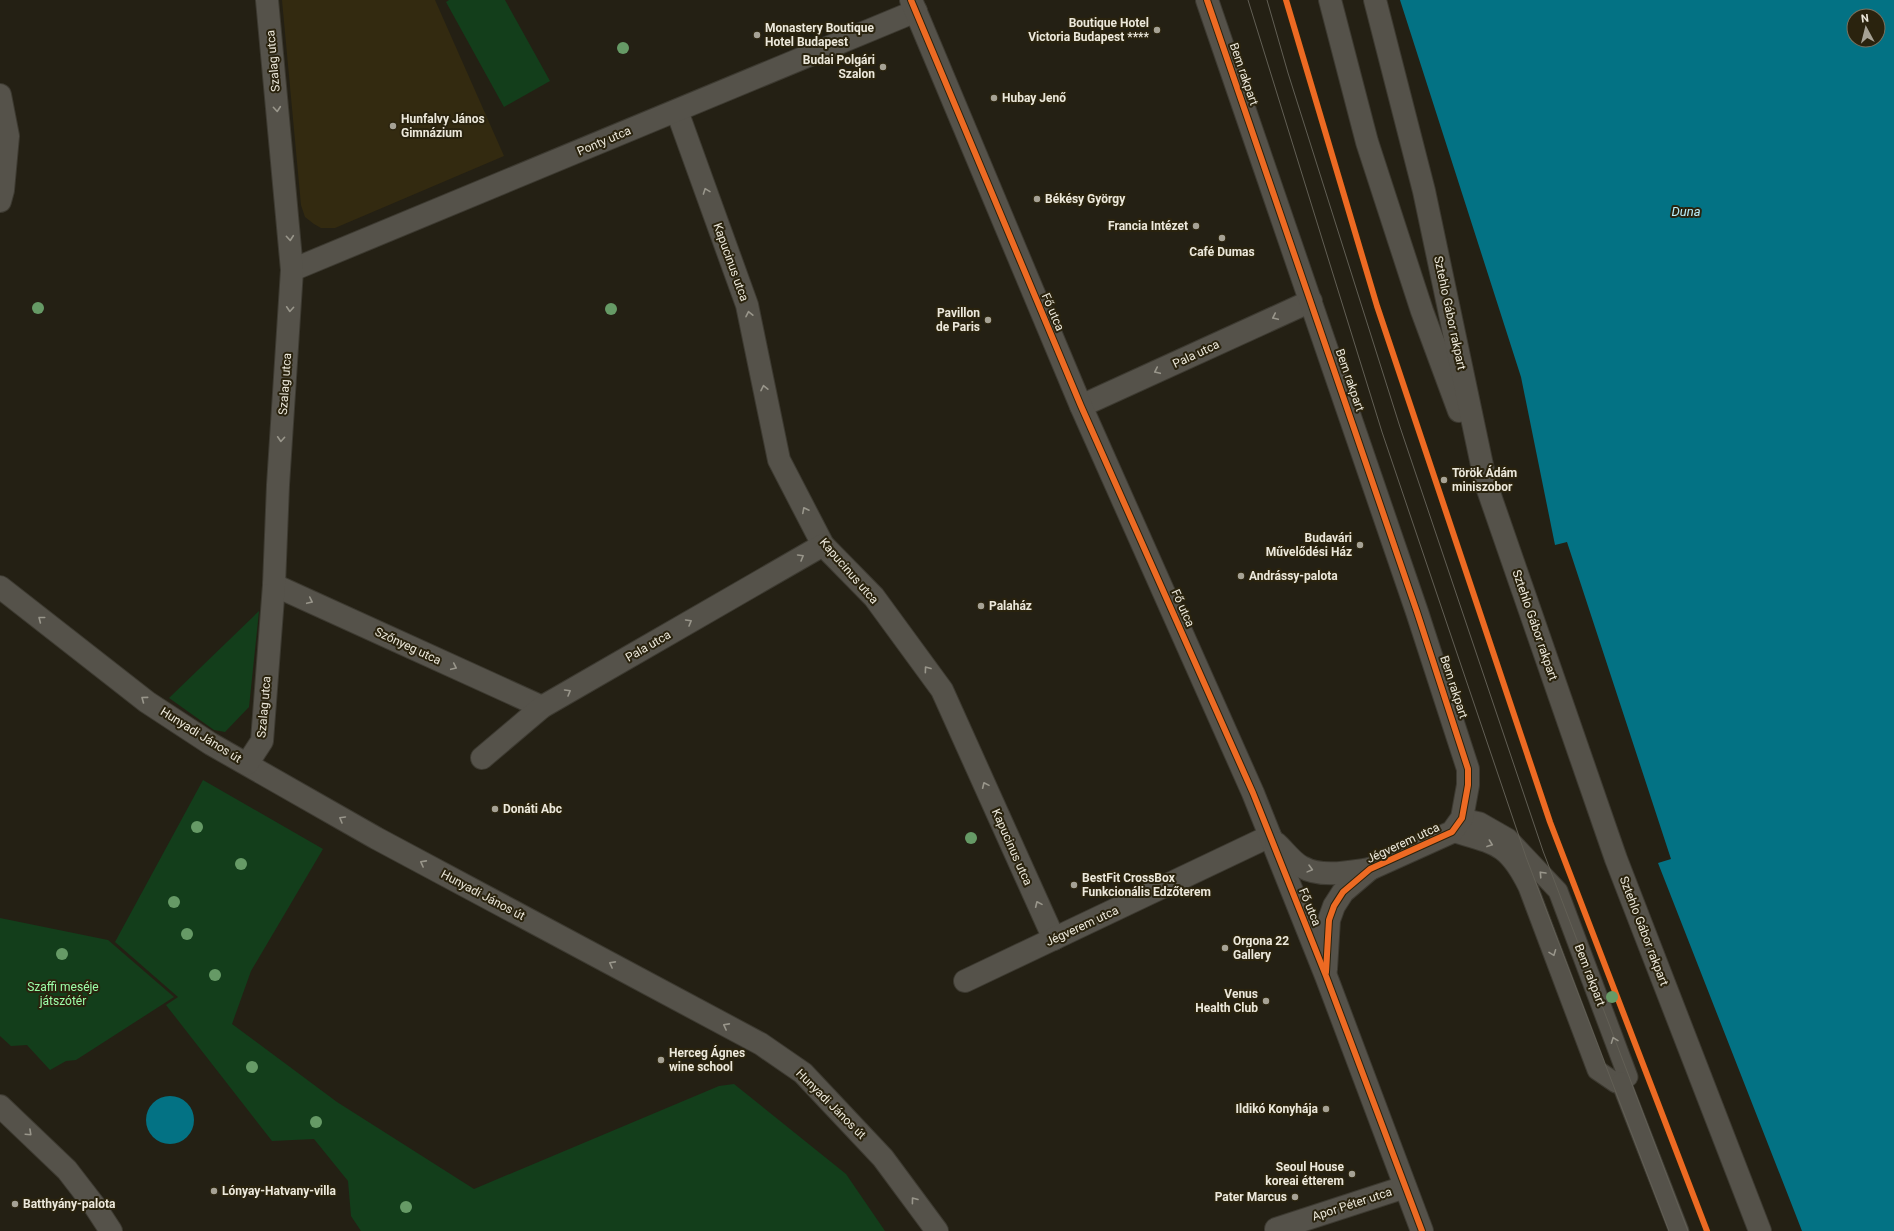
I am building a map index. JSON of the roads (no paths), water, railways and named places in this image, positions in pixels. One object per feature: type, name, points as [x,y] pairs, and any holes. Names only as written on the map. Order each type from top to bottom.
[{"type":"street","name":"Szalag utca","points":[[247,764],[262,741],[274,585],[278,486],[292,270],[267,0]]},
{"type":"street","name":"Bem rakpart","points":[[1207,0],[1417,612],[1468,769],[1468,785],[1457,825]]},
{"type":"street","points":[[1330,0],[1367,142],[1419,304],[1486,484]]},
{"type":"street","name":"Sztehlo Gábor rakpart","points":[[1375,0],[1424,191],[1486,484],[1616,859],[1760,1231]]},
{"type":"street","name":"Ponty utca","points":[[292,270],[677,110],[913,5]]},
{"type":"street","name":"Fő utca","points":[[913,5],[1081,406],[1253,793],[1326,976],[1422,1231]]},
{"type":"street","points":[[0,95],[8,136],[3,190],[0,201]]},
{"type":"street","name":"Kapucinus utca","points":[[677,110],[747,305],[779,460],[823,545],[874,597],[942,690],[1054,939]]},
{"type":"street","name":"Pala utca","points":[[1081,406],[1311,301]]},
{"type":"street","name":"Pala utca","points":[[482,758],[542,707],[823,545]]},
{"type":"street","name":"Szőnyeg utca","points":[[274,585],[542,707]]},
{"type":"street","name":"Hunyadi János út","points":[[0,587],[147,702],[211,744],[376,838],[760,1044],[803,1073],[883,1158],[937,1231]]},
{"type":"street","name":"Jégverem utca","points":[[1326,976],[1329,920],[1334,906],[1343,892],[1370,869],[1457,825]]},
{"type":"street","name":"Jégverem utca","points":[[965,981],[1270,836],[1300,867],[1310,870],[1346,872],[1370,869]]},
{"type":"street","points":[[0,1106],[67,1170],[94,1205],[111,1231]]},
{"type":"street","name":"Apor Péter utca","points":[[1276,1229],[1405,1187]]},
{"type":"lane","name":"Bem rakpart","points":[[1457,825],[1480,822],[1508,838],[1558,891],[1628,1077],[1621,1082]]},
{"type":"lane","points":[[1457,825],[1494,845],[1515,862],[1528,887],[1597,1070],[1616,1083],[1621,1082],[1679,1231]]},
{"type":"water","name":"Duna","points":[[1400,0],[1894,0],[1894,1231],[1802,1231],[1658,863],[1671,859],[1567,542],[1555,545],[1521,377]]},
{"type":"water","points":[[165,1096],[175,1096],[184,1100],[190,1106],[193,1111],[193,1129],[184,1140],[175,1144],[165,1144],[156,1140],[150,1134],[146,1125],[146,1115],[150,1106],[156,1100]]},
{"type":"tram line","points":[[1248,0],[1382,432],[1526,857],[1669,1231]]},
{"type":"tram line","points":[[1267,0],[1288,73],[1400,427],[1543,851],[1688,1231]]},
{"type":"place","name":"Boutique Hotel Victoria Budapest ****","points":[[1157,30]]},
{"type":"place","name":"Monastery Boutique Hotel Budapest","points":[[757,35]]},
{"type":"place","name":"Budai Polgári Szalon","points":[[883,67]]},
{"type":"place","name":"Hubay Jenő","points":[[994,98]]},
{"type":"place","name":"Hunfalvy János Gimnázium","points":[[393,126]]},
{"type":"place","name":"Békésy György","points":[[1037,199]]},
{"type":"place","name":"Francia Intézet","points":[[1196,226]]},
{"type":"place","name":"Café Dumas","points":[[1222,238]]},
{"type":"place","name":"Pavillon de Paris","points":[[988,320]]},
{"type":"place","name":"Török Ádám miniszobor","points":[[1444,480]]},
{"type":"place","name":"Budavári Művelődési Ház","points":[[1360,545]]},
{"type":"place","name":"Andrássy-palota","points":[[1241,576]]},
{"type":"place","name":"Palaház","points":[[981,606]]},
{"type":"place","name":"Donáti Abc","points":[[495,809]]},
{"type":"place","name":"BestFit CrossBox Funkcionális Edzőterem","points":[[1074,885]]},
{"type":"place","name":"Orgona 22 Gallery","points":[[1225,948]]},
{"type":"place","name":"Venus Health Club","points":[[1266,1001]]},
{"type":"place","name":"Herceg Ágnes wine school","points":[[661,1060]]},
{"type":"place","name":"Ildikó Konyhája","points":[[1326,1109]]},
{"type":"place","name":"Seoul House koreai étterem","points":[[1352,1174]]},
{"type":"place","name":"Lónyay-Hatvany-villa","points":[[214,1191]]},
{"type":"place","name":"Pater Marcus","points":[[1295,1197]]},
{"type":"place","name":"Batthyány-palota","points":[[15,1204]]},
{"type":"park label","name":"Szaffi meséje játszótér","points":[[63,994]]}]
